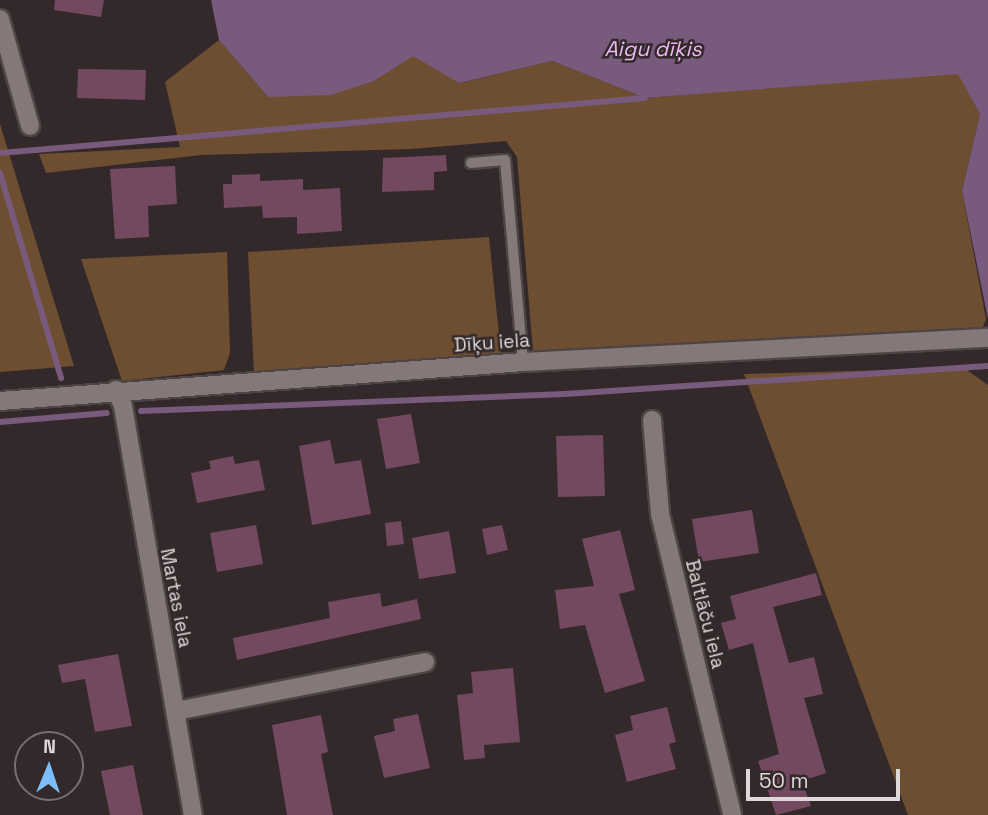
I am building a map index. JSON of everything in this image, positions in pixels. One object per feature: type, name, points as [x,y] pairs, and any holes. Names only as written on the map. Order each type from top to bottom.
[{"type":"street","points":[[0,19],[30,126]]},
{"type":"street","name":"Dīķu iela","points":[[0,401],[116,390],[523,362],[988,338]]},
{"type":"street","name":"Martas iela","points":[[116,390],[123,406],[127,449],[193,815]]},
{"type":"street","name":"Baltlāču iela","points":[[652,420],[660,514],[732,815]]},
{"type":"street","points":[[176,710],[425,663]]},
{"type":"lane","points":[[471,163],[505,160],[523,362]]},
{"type":"shaded area","points":[[219,40],[268,97],[374,81],[413,55],[460,83],[552,61],[645,98],[959,73],[980,114],[962,191],[986,319],[981,332],[533,352],[517,157],[506,141],[411,149],[201,155],[46,173],[39,154],[180,147],[165,82]]},
{"type":"shaded area","points":[[0,124],[74,366],[0,372]]},
{"type":"shaded area","points":[[489,237],[501,355],[254,373],[248,252]]},
{"type":"shaded area","points":[[227,252],[230,353],[224,370],[122,381],[81,259]]},
{"type":"shaded area","points":[[964,368],[988,385],[988,815],[908,815],[744,374]]},
{"type":"water","name":"Aigu dīķis","points":[[211,0],[988,0],[988,319],[962,191],[980,114],[958,74],[645,98],[552,61],[459,83],[413,56],[374,81],[331,95],[268,97],[219,40]]},
{"type":"building","points":[[55,0],[104,0],[101,17],[54,10]]},
{"type":"building","points":[[78,69],[146,70],[145,100],[77,98]]},
{"type":"building","points":[[446,155],[447,171],[434,172],[434,190],[382,192],[383,158]]},
{"type":"building","points":[[175,166],[177,204],[148,206],[149,237],[115,239],[110,169]]},
{"type":"building","points":[[260,174],[260,181],[303,179],[303,190],[340,188],[342,231],[297,234],[297,217],[263,218],[262,206],[224,208],[223,184],[232,184],[232,175]]},
{"type":"building","points":[[411,414],[420,463],[386,469],[377,419]]},
{"type":"building","points":[[603,435],[605,496],[558,497],[556,436]]},
{"type":"building","points":[[330,440],[335,464],[361,460],[371,514],[312,525],[299,446]]},
{"type":"building","points":[[233,456],[235,464],[259,460],[265,490],[197,503],[191,473],[211,469],[209,461]]},
{"type":"building","points":[[752,510],[759,553],[699,562],[692,519]]},
{"type":"building","points":[[401,521],[404,544],[387,546],[385,523]]},
{"type":"building","points":[[256,525],[263,564],[217,572],[210,533]]},
{"type":"building","points":[[502,525],[508,550],[487,555],[482,529]]},
{"type":"building","points":[[620,530],[635,590],[619,594],[645,681],[605,693],[585,625],[560,629],[555,590],[594,586],[582,539]]},
{"type":"building","points":[[449,531],[456,573],[419,579],[412,538]]},
{"type":"building","points":[[816,573],[822,595],[773,607],[789,663],[814,657],[823,694],[804,698],[826,773],[802,781],[811,806],[776,815],[758,761],[779,754],[753,643],[729,650],[721,623],[736,619],[730,596]]},
{"type":"building","points":[[380,593],[382,607],[417,599],[421,619],[237,660],[233,638],[330,618],[328,602]]},
{"type":"building","points":[[118,654],[132,726],[95,732],[85,679],[62,683],[58,665]]},
{"type":"building","points":[[513,668],[520,742],[484,745],[485,758],[464,760],[457,695],[473,693],[471,672]]},
{"type":"building","points":[[667,707],[676,742],[669,744],[676,769],[627,782],[615,735],[633,730],[630,716]]},
{"type":"building","points":[[418,714],[430,768],[384,778],[374,736],[395,731],[393,719]]},
{"type":"building","points":[[321,715],[328,752],[321,754],[333,815],[287,815],[272,725]]},
{"type":"building","points":[[133,765],[143,815],[110,815],[101,771]]},
{"type":"waterway","points":[[0,153],[645,98]]},
{"type":"waterway","points":[[0,173],[61,378]]},
{"type":"waterway","points":[[141,411],[565,394],[988,366]]},
{"type":"waterway","points":[[0,422],[107,413]]}]
